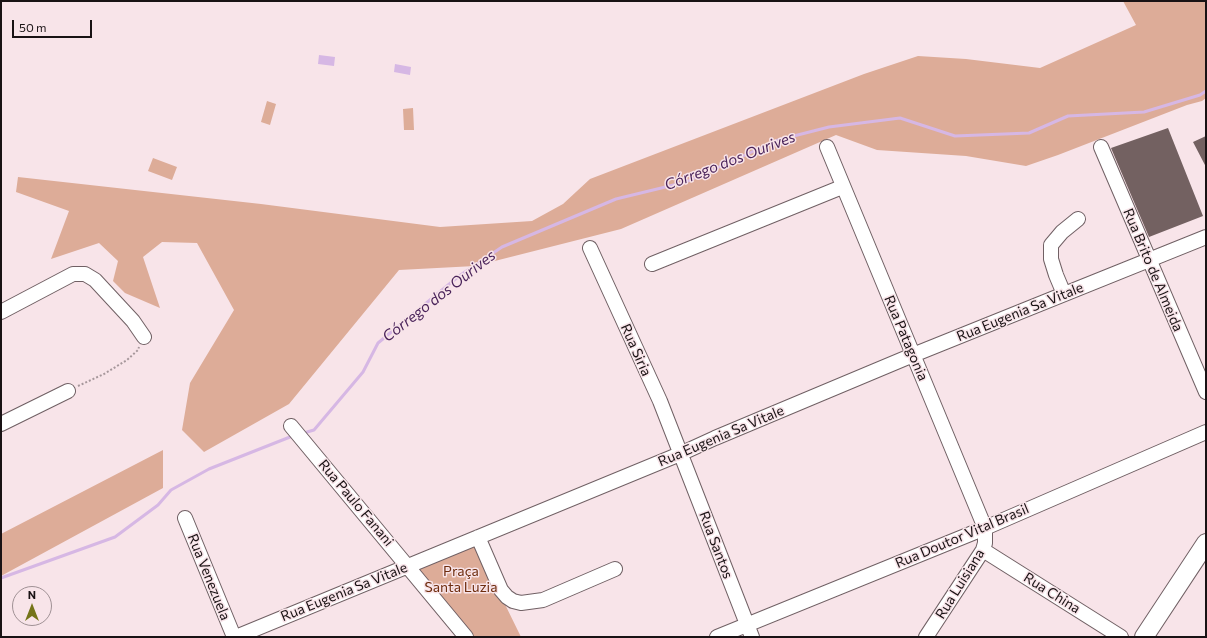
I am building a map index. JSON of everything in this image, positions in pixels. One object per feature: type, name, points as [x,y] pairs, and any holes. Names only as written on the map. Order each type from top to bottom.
[{"type":"main road","points":[[1144,637],[1206,543]]},
{"type":"main road","points":[[1158,637],[1206,563]]},
{"type":"street","name":"Rua Patagonia","points":[[827,147],[842,187],[985,528]]},
{"type":"street","name":"Rua Brito de Almeida","points":[[1101,147],[1148,260],[1206,392]]},
{"type":"street","points":[[652,264],[842,187]]},
{"type":"street","points":[[1064,294],[1051,259],[1051,245],[1062,232],[1078,219]]},
{"type":"street","name":"Rua Eugenia Sa Vitale","points":[[235,637],[680,454],[913,355],[1206,237]]},
{"type":"street","name":"Rua Siria","points":[[590,248],[660,401],[680,454]]},
{"type":"street","points":[[1,312],[73,274],[85,274],[95,280],[133,321],[144,337]]},
{"type":"street","points":[[1,424],[68,391]]},
{"type":"street","name":"Rua Paulo Fanani","points":[[291,426],[408,566],[461,636]]},
{"type":"street","name":"Rua Doutor Vital Brasil","points":[[717,637],[750,631],[1206,432]]},
{"type":"street","name":"Rua Santos","points":[[680,454],[750,631]]},
{"type":"street","name":"Rua Venezuela","points":[[185,518],[235,637]]},
{"type":"street","name":"Rua Luisiana","points":[[926,637],[983,550],[985,543],[985,528]]},
{"type":"street","points":[[478,537],[502,590],[507,597],[513,601],[527,603],[542,600],[615,569]]},
{"type":"street","name":"Rua China","points":[[983,550],[1121,637]]},
{"type":"path","points":[[68,391],[104,374],[127,360],[138,350],[144,337]]},
{"type":"green space","points":[[1123,1],[1206,1],[1206,98],[1202,101],[1187,105],[1026,166],[966,156],[877,150],[836,135],[621,229],[475,266],[399,270],[289,404],[204,452],[182,430],[190,383],[234,310],[197,243],[162,242],[143,257],[160,308],[125,293],[113,281],[118,261],[99,243],[51,259],[69,211],[16,192],[18,177],[261,204],[440,227],[532,221],[563,204],[590,179],[864,74],[918,56],[966,59],[1040,68],[1136,25]]},
{"type":"green space","points":[[267,101],[276,104],[270,125],[261,122]]},
{"type":"green space","points":[[413,108],[414,130],[404,130],[403,109]]},
{"type":"green space","points":[[153,158],[177,167],[172,180],[148,171]]},
{"type":"green space","points":[[163,450],[163,488],[1,576],[1,534]]},
{"type":"green space","name":"Praça Santa Luzia","points":[[476,541],[521,637],[471,637],[413,568]]},
{"type":"shaded area","points":[[319,55],[335,57],[334,66],[318,64]]},
{"type":"shaded area","points":[[395,64],[411,67],[410,75],[394,72]]},
{"type":"building","points":[[1168,128],[1203,216],[1149,237],[1111,148]]},
{"type":"building","points":[[1206,136],[1206,167],[1193,142]]},
{"type":"waterway","name":"Córrego dos Ourives","points":[[307,432],[314,430],[363,372],[378,343],[459,276],[502,247],[616,199],[686,182],[778,140],[829,127],[900,118],[955,136],[1029,133],[1068,116],[1144,112],[1200,95],[1206,91]]},
{"type":"waterway","name":"Córrego dos Ourives","points":[[1,578],[115,537],[158,505],[171,490],[209,469],[290,437]]}]
